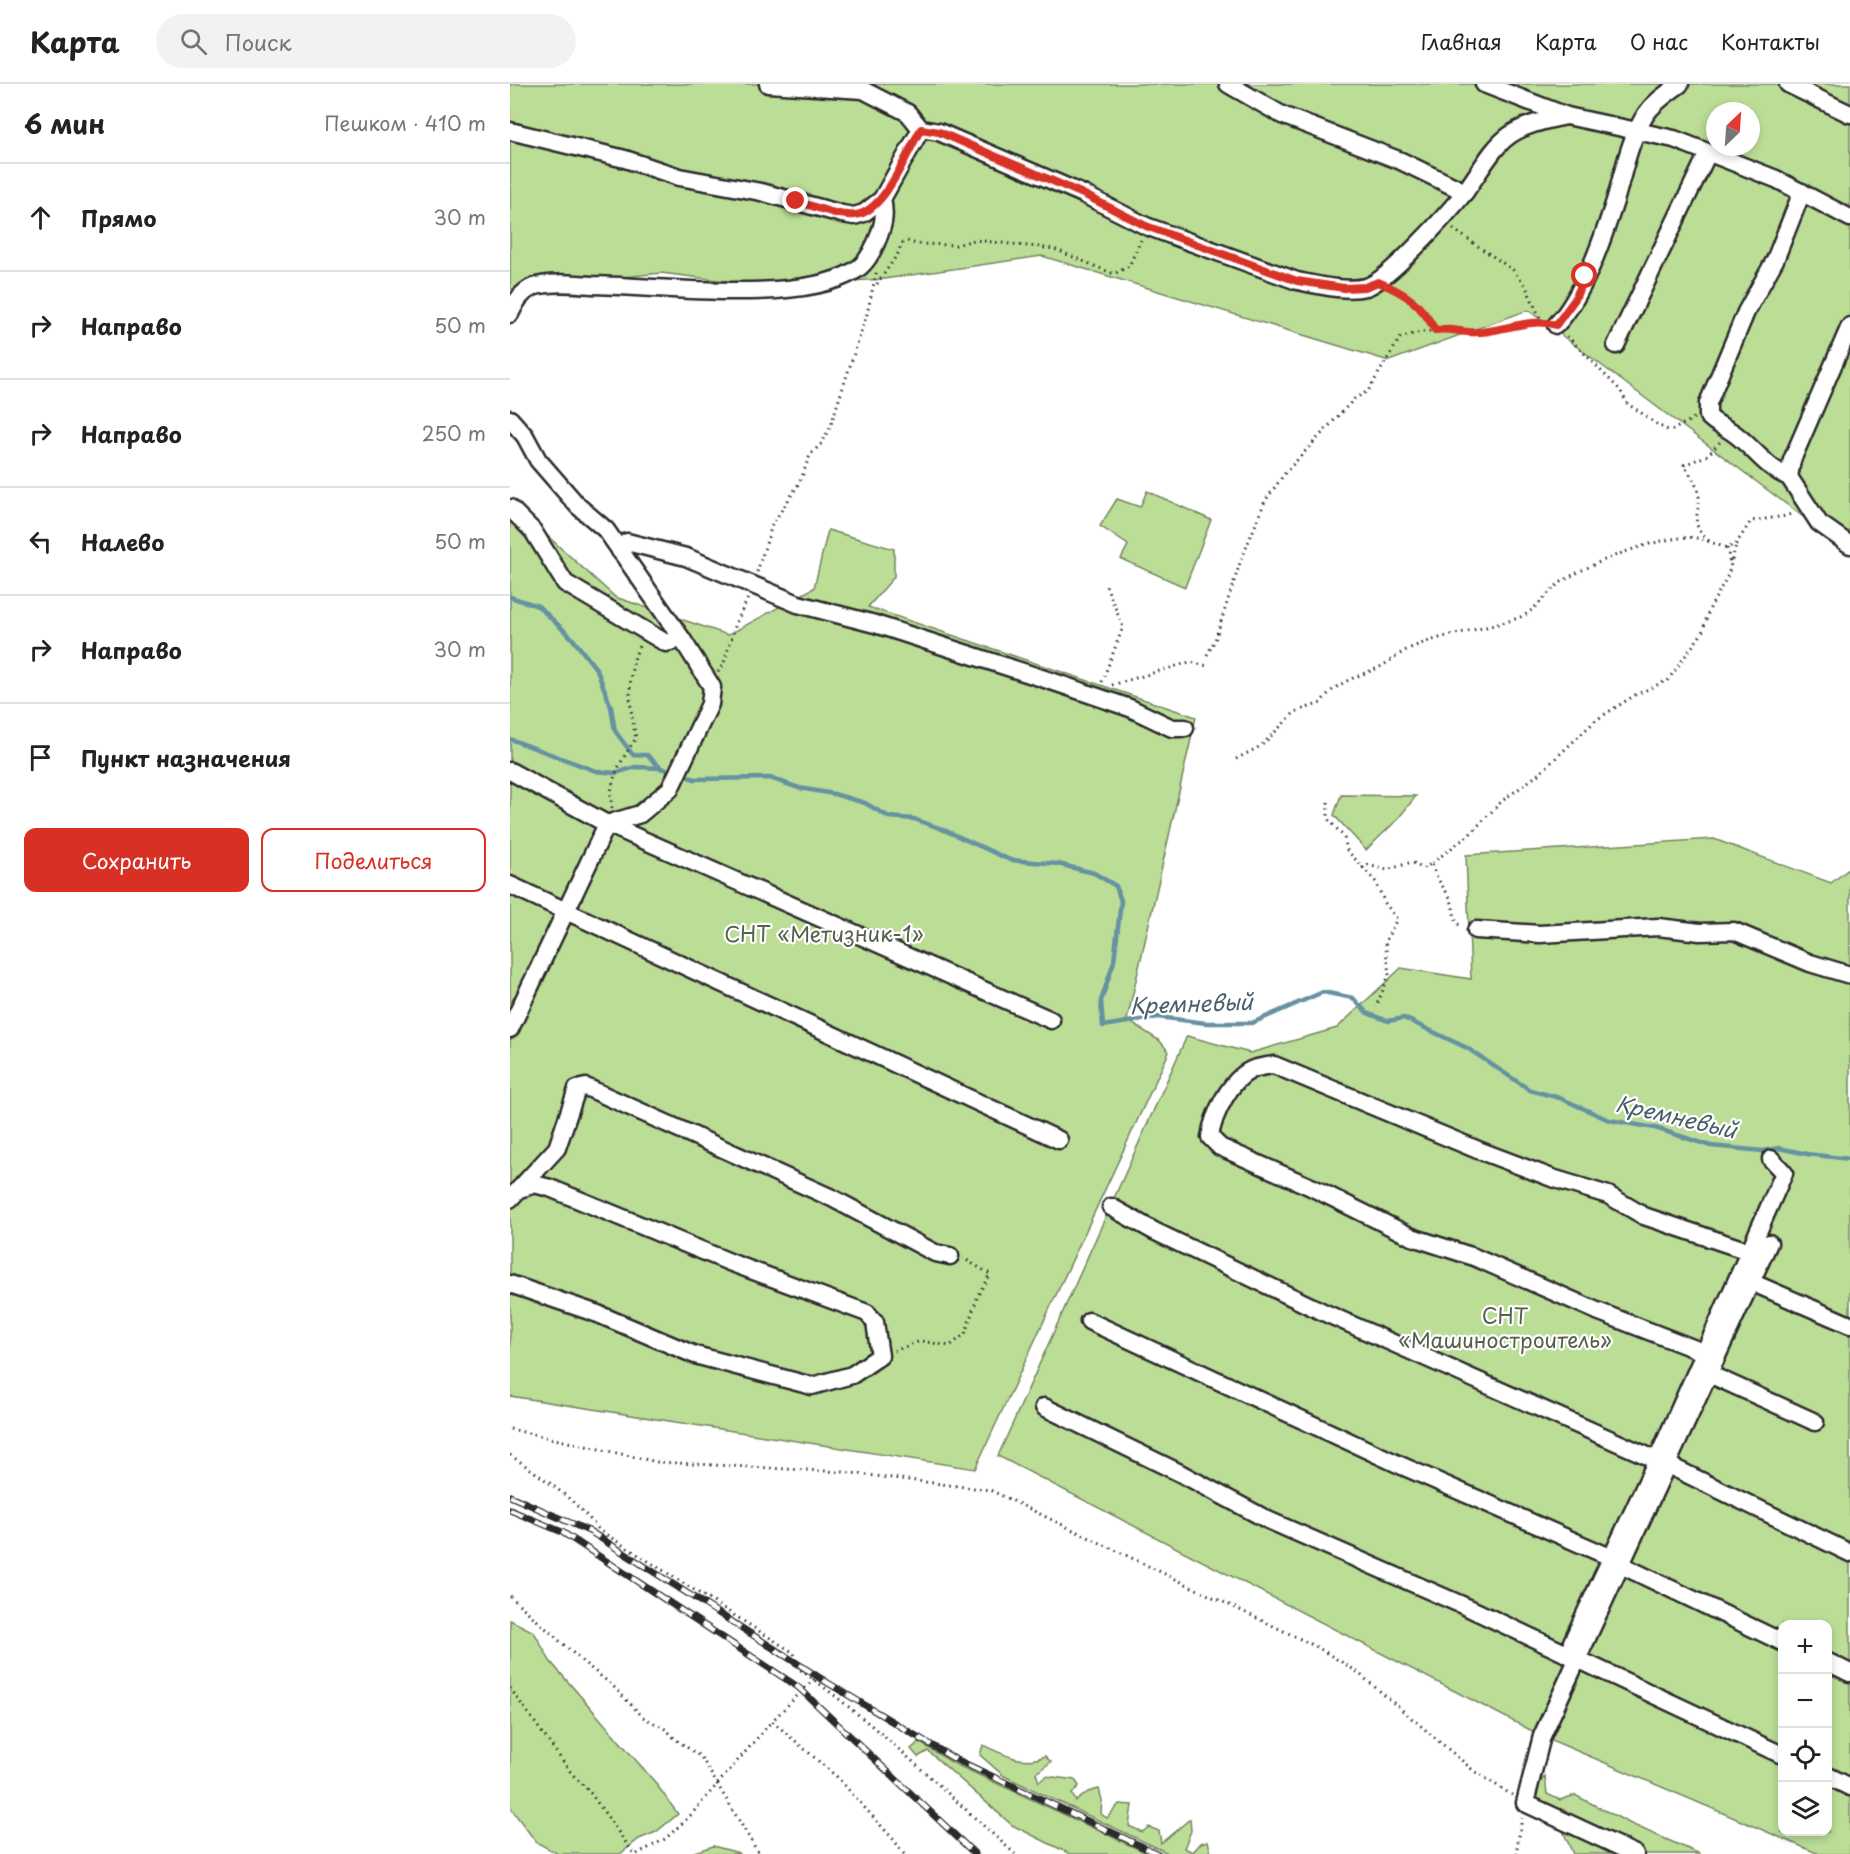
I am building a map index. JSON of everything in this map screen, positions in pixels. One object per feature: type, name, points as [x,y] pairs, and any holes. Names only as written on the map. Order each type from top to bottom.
[{"type":"lane","points":[[768,84],[863,90],[908,112],[921,129],[939,132],[1083,194],[1146,226],[1297,281],[1344,288],[1365,287],[1378,282],[1409,254],[1465,192],[1495,146],[1520,127],[1568,116]]},
{"type":"lane","points":[[1228,84],[1282,115],[1401,161],[1465,192]]},
{"type":"lane","points":[[1484,84],[1568,116],[1674,139],[1706,152]]},
{"type":"lane","points":[[1549,322],[1575,299],[1594,254],[1638,130],[1656,102],[1680,84]]},
{"type":"lane","points":[[1788,84],[1850,114]]},
{"type":"lane","points":[[510,131],[625,159],[679,177],[761,192],[854,216],[864,213],[882,199],[921,129]]},
{"type":"lane","points":[[1616,345],[1707,156]]},
{"type":"lane","points":[[1715,156],[1802,192],[1850,218]]},
{"type":"lane","points":[[1802,192],[1775,260],[1746,312],[1708,403],[1712,420],[1732,432],[1775,472],[1789,477],[1819,524],[1850,545]]},
{"type":"lane","points":[[512,306],[523,292],[536,286],[576,284],[771,291],[808,287],[855,271],[873,251],[886,215],[882,199]]},
{"type":"lane","points":[[1789,477],[1792,460],[1850,326]]},
{"type":"lane","points":[[510,1029],[607,824],[640,814],[670,789],[710,704],[712,687],[682,639],[606,530],[578,506],[538,460],[511,417]]},
{"type":"lane","points":[[510,508],[533,531],[565,583],[666,643],[682,639]]},
{"type":"lane","points":[[620,551],[627,542],[686,557],[798,604],[884,626],[1130,708],[1172,728],[1185,728]]},
{"type":"lane","points":[[510,771],[607,824],[1051,1020]]},
{"type":"lane","points":[[510,885],[1059,1140]]},
{"type":"lane","points":[[1476,930],[1540,934],[1658,927],[1700,932],[1734,931],[1810,963],[1850,975]]},
{"type":"lane","points":[[1703,1352],[1606,1315],[1474,1257],[1412,1237],[1311,1187],[1220,1148],[1210,1137],[1212,1121],[1228,1092],[1250,1070],[1274,1065],[1478,1150],[1552,1178],[1608,1195],[1644,1216],[1748,1251]]},
{"type":"lane","points":[[515,1194],[557,1148],[577,1089],[586,1087],[832,1198],[935,1253],[950,1256]]},
{"type":"lane","points":[[1662,1463],[1703,1352],[1784,1173],[1772,1159]]},
{"type":"lane","points":[[510,1284],[598,1314],[695,1355],[812,1386],[852,1375],[880,1356],[875,1322],[867,1313],[732,1263],[550,1188],[534,1184],[515,1194]]},
{"type":"lane","points":[[1111,1207],[1154,1231],[1323,1312],[1662,1463],[1850,1553]]},
{"type":"lane","points":[[1635,1854],[1525,1803],[1542,1736],[1560,1695],[1572,1657],[1615,1561],[1662,1463],[1709,1374],[1716,1353],[1769,1243]]},
{"type":"lane","points":[[1748,1251],[1751,1282]]},
{"type":"lane","points":[[1751,1282],[1850,1325]]},
{"type":"lane","points":[[1089,1321],[1516,1518],[1615,1561],[1778,1640]]},
{"type":"lane","points":[[1703,1352],[1709,1374]]},
{"type":"lane","points":[[1709,1374],[1815,1422]]},
{"type":"lane","points":[[1044,1407],[1268,1520],[1608,1672],[1778,1753]]},
{"type":"lane","points":[[1832,1664],[1850,1673]]},
{"type":"lane","points":[[1832,1778],[1850,1787]]},
{"type":"path","points":[[1440,219],[1513,270],[1549,322],[1620,390],[1628,405],[1639,410],[1658,427],[1671,431],[1697,417],[1712,420],[1720,433],[1720,444],[1708,455],[1684,465],[1699,496],[1696,523],[1700,533],[1710,542]]},
{"type":"path","points":[[875,288],[899,252],[901,244],[908,241],[916,244],[956,245],[974,240],[1046,248],[1114,274],[1129,266],[1146,226]]},
{"type":"path","points":[[712,687],[716,674],[723,666],[736,623],[753,585],[772,525],[800,482],[810,455],[822,443],[830,427],[875,288],[878,273],[873,251]]},
{"type":"path","points":[[1378,282],[1400,291],[1413,300],[1424,310],[1435,330]]},
{"type":"path","points":[[1207,655],[1215,640],[1240,563],[1265,501],[1285,473],[1354,399],[1368,391],[1400,338],[1416,333],[1452,328],[1468,332],[1549,322]]},
{"type":"path","points":[[1362,868],[1368,865],[1388,870],[1412,862],[1424,869],[1470,834],[1502,801],[1540,773],[1556,755],[1596,720],[1635,695],[1668,680],[1702,633],[1709,610],[1731,564],[1736,544],[1751,521],[1786,516],[1806,506]]},
{"type":"path","points":[[1236,759],[1261,746],[1295,712],[1321,703],[1326,694],[1356,675],[1383,665],[1411,648],[1431,640],[1520,618],[1558,585],[1594,564],[1640,547],[1677,538],[1696,538],[1727,548],[1736,544]]},
{"type":"path","points":[[1727,548],[1731,564]]},
{"type":"path","points":[[1105,583],[1123,627],[1100,687],[1118,684],[1190,662],[1208,666]]},
{"type":"path","points":[[609,794],[615,773],[636,738],[630,715],[631,668],[639,644],[656,637]]},
{"type":"path","points":[[1328,802],[1328,819],[1344,837],[1347,850],[1375,881],[1385,903],[1397,919],[1385,942],[1389,975],[1376,1007]]},
{"type":"path","points":[[1432,863],[1438,881],[1450,897],[1457,924],[1476,930]]},
{"type":"path","points":[[880,1356],[920,1341],[950,1346],[965,1334],[978,1295],[990,1274],[969,1259],[950,1256]]},
{"type":"path","points":[[510,1429],[657,1462],[843,1472],[990,1490],[1317,1647],[1356,1671],[1474,1771],[1525,1803],[1516,1854]]},
{"type":"path","points":[[510,1455],[587,1514],[599,1530],[794,1653],[798,1668],[926,1771],[964,1810],[1016,1854]]},
{"type":"path","points":[[510,1596],[612,1685],[643,1717],[667,1730],[675,1739],[701,1757],[759,1854]]},
{"type":"path","points":[[510,1688],[572,1774],[589,1791],[636,1854],[665,1839],[719,1784],[772,1721],[814,1679]]},
{"type":"path","points":[[772,1721],[837,1778],[904,1854]]},
{"type":"green space","points":[[510,84],[1850,84],[1850,552],[1528,310],[1389,361],[1042,256],[884,279],[767,286],[661,273],[510,289]]},
{"type":"green space","points":[[1147,491],[1211,520],[1185,587],[1121,559],[1128,545],[1100,526],[1117,499],[1140,507]]},
{"type":"green space","name":"СНТ «Метизник-1»","points":[[510,502],[615,597],[728,635],[814,588],[828,530],[894,549],[894,577],[868,607],[1196,717],[1127,1020],[1160,1041],[1169,1052],[975,1469],[510,1396]]},
{"type":"green space","points":[[1341,795],[1416,796],[1397,820],[1366,850],[1334,815]]},
{"type":"green space","name":"СНТ «Машиностроитель»","points":[[1714,839],[1831,883],[1850,868],[1850,1854],[1819,1854],[1542,1736],[998,1456],[1187,1036],[1250,1053],[1337,1028],[1401,968],[1471,979],[1466,855]]},
{"type":"green space","points":[[510,1620],[534,1632],[550,1661],[654,1781],[678,1814],[656,1832],[639,1839],[620,1854],[558,1854],[536,1842],[510,1807]]},
{"type":"green space","points":[[919,1742],[953,1763],[1149,1854],[1070,1854],[1012,1825],[928,1751],[918,1757],[911,1749]]},
{"type":"green space","points":[[983,1745],[1021,1759],[1037,1759],[1045,1756],[1051,1762],[1036,1773],[1039,1782],[1046,1776],[1075,1780],[1079,1786],[1072,1794],[1076,1801],[1088,1792],[1099,1789],[1102,1800],[1101,1814],[1107,1818],[1119,1804],[1132,1805],[1129,1826],[1142,1832],[1149,1827],[1159,1831],[1161,1843],[1190,1819],[1191,1831],[1184,1848],[1193,1852],[1201,1843],[1208,1841],[1211,1854],[1170,1854],[1004,1776],[980,1755]]},
{"type":"green space","points":[[1545,1776],[1547,1794],[1560,1800],[1575,1795],[1631,1824],[1700,1854],[1573,1854],[1563,1831],[1525,1803]]},
{"type":"green space","points":[[713,1846],[739,1853],[740,1854],[688,1854]]},
{"type":"waterway","name":"Кремневый","points":[[510,597],[538,606],[572,638],[597,670],[611,707],[615,731],[633,755],[647,755],[661,768],[695,779],[770,778],[799,788],[834,794],[865,803],[889,817],[914,819],[942,829],[1010,860],[1058,864],[1094,873],[1116,886],[1121,901],[1114,961],[1101,1001],[1103,1026],[1158,1017],[1206,1023],[1252,1023],[1323,992],[1353,998],[1367,1013],[1388,1021],[1404,1018],[1467,1048],[1530,1090],[1560,1098],[1609,1120],[1655,1128],[1711,1146],[1763,1151],[1779,1148],[1850,1159]]},
{"type":"waterway","points":[[510,739],[596,771],[615,773],[636,767],[661,768]]},
{"type":"railway","points":[[510,1496],[591,1532],[828,1683],[953,1758],[1158,1854]]},
{"type":"railway","points":[[510,1510],[562,1532],[798,1687],[975,1854]]},
{"type":"route","points":[[796,201],[854,216],[875,207],[882,199],[921,129],[939,132],[1004,162],[1030,171],[1083,194],[1146,226],[1297,281],[1344,288],[1365,287],[1378,282],[1390,286],[1409,296],[1418,304],[1435,330],[1452,328],[1468,332],[1508,328],[1541,320],[1556,325],[1575,299],[1585,276]]}]
